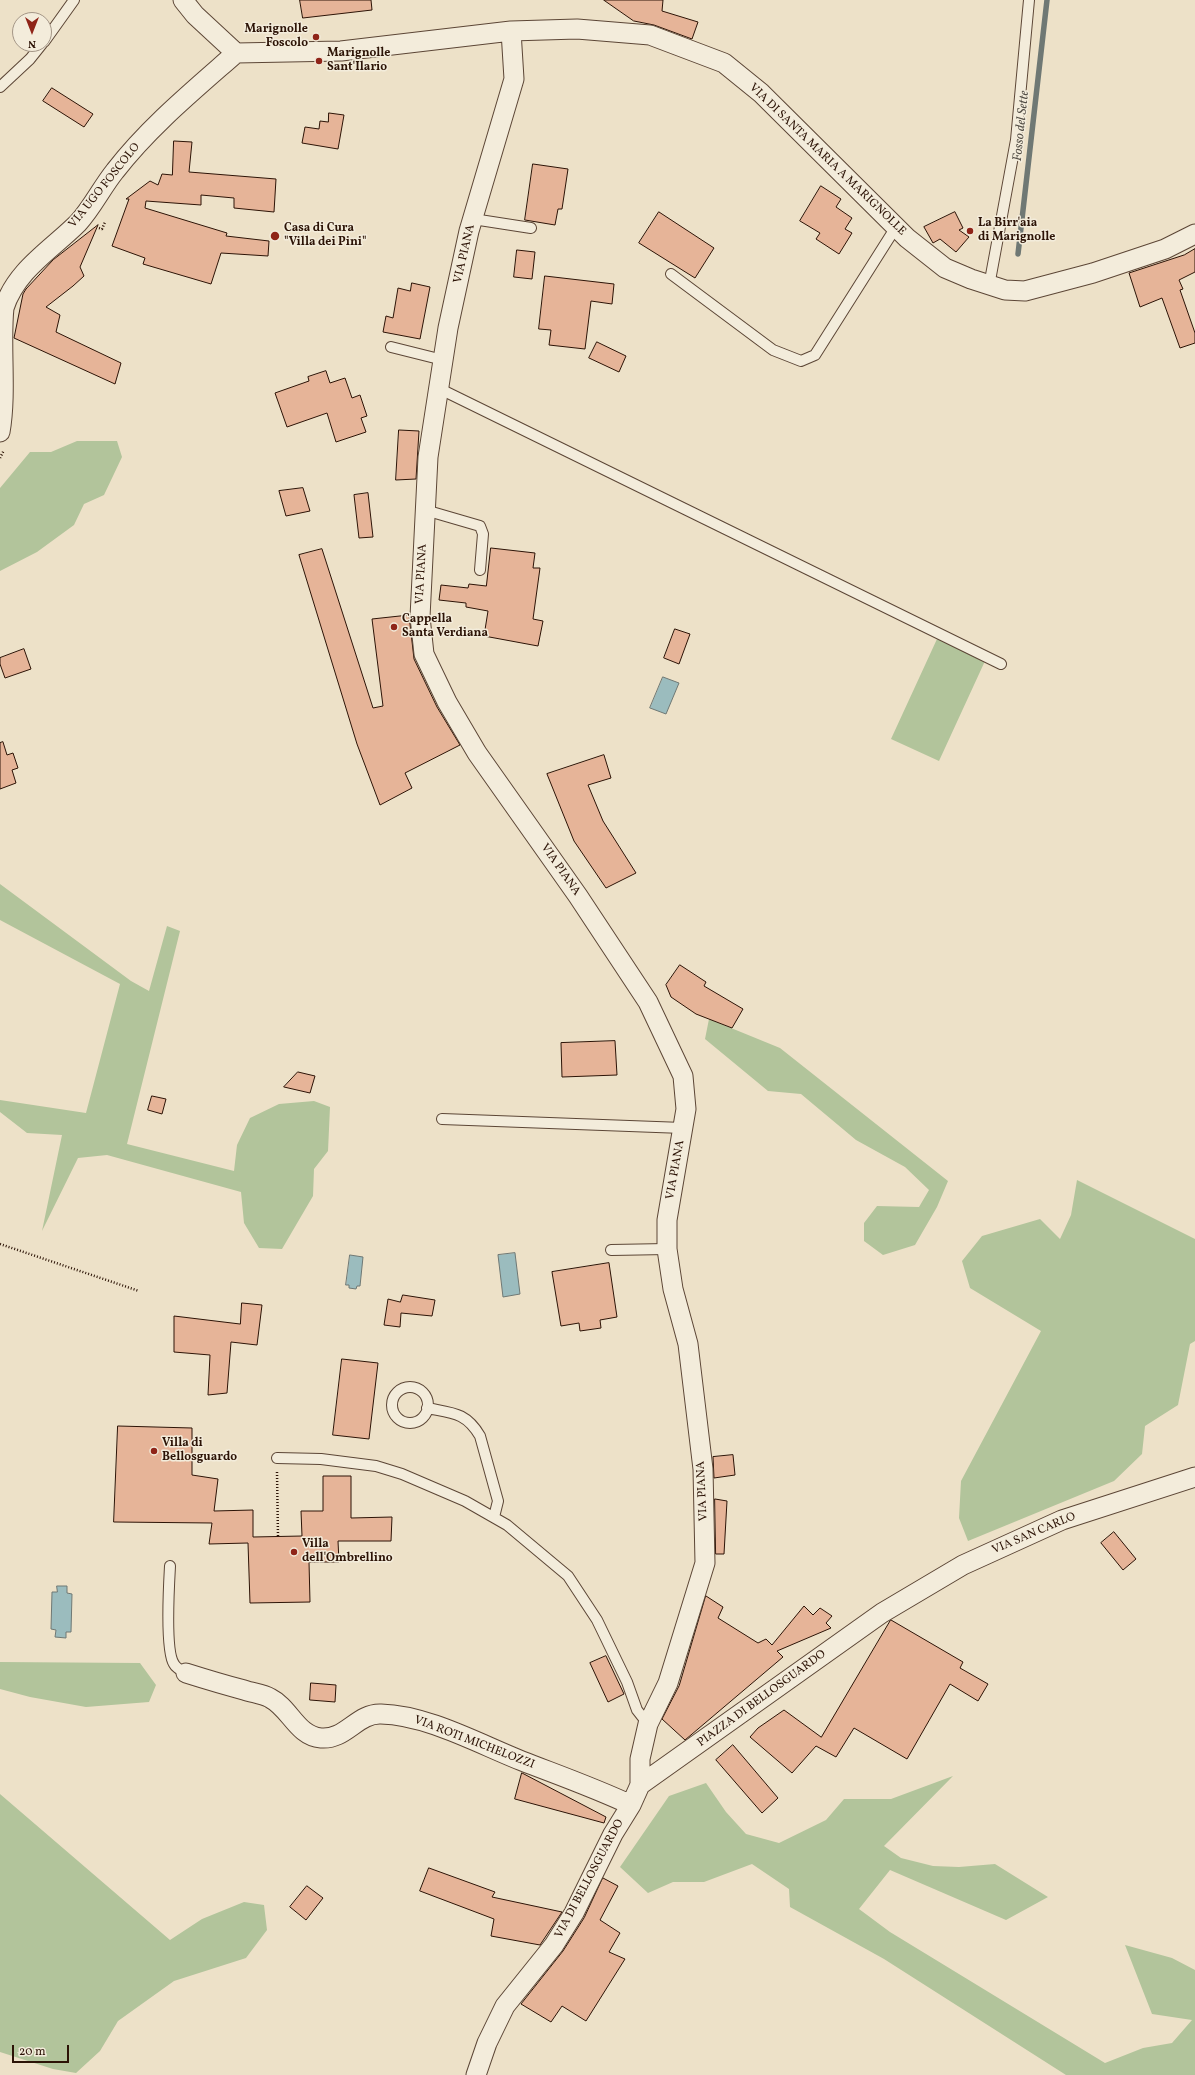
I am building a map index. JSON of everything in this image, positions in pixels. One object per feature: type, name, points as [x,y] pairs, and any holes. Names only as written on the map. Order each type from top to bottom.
[{"type":"street","points":[[183,0],[195,15],[236,53]]},
{"type":"street","name":"VIA DI SANTA MARIA A MARIGNOLLE","points":[[236,53],[341,51],[511,31],[577,29],[650,35],[724,63],[761,93],[896,227],[945,268],[989,286],[1024,291],[1100,271],[1165,249],[1195,234]]},
{"type":"street","name":"VIA PIANA","points":[[511,31],[514,79],[473,218],[448,328],[438,388],[428,457],[420,617],[424,654],[447,702],[477,753],[578,896],[648,1002],[683,1076],[686,1109],[667,1220],[667,1249],[674,1289],[688,1344],[703,1469],[705,1563],[668,1683],[651,1718]]},
{"type":"street","name":"VIA UGO FOSCOLO","points":[[3,440],[1,328],[4,310],[11,290],[21,276],[44,252],[79,222],[115,171],[158,123],[236,53]]},
{"type":"street","name":"VIA SAN CARLO","points":[[882,1613],[962,1565],[1062,1520],[1195,1477]]},
{"type":"street","name":"PIAZZA DI BELLOSGUARDO","points":[[640,1785],[882,1613]]},
{"type":"street","name":"VIA ROTI MICHELOZZI","points":[[186,1674],[269,1697],[286,1710],[308,1734],[321,1738],[334,1737],[343,1733],[359,1720],[379,1713],[400,1716],[455,1733],[605,1793],[631,1805]]},
{"type":"street","points":[[631,1805],[640,1785],[640,1759],[651,1718]]},
{"type":"street","name":"VIA DI BELLOSGUARDO","points":[[476,2075],[487,2043],[505,2006],[554,1946],[574,1913],[613,1834],[631,1805]]},
{"type":"lane","points":[[52,31],[74,0]]},
{"type":"lane","points":[[989,286],[1016,140],[1029,0]]},
{"type":"lane","points":[[0,87],[36,52]]},
{"type":"lane","points":[[473,218],[531,228]]},
{"type":"lane","points":[[670,274],[773,350],[801,361],[815,355],[896,227]]},
{"type":"lane","points":[[391,347],[443,360]]},
{"type":"lane","points":[[438,388],[1001,664]]},
{"type":"lane","points":[[425,510],[480,526],[483,534],[480,570]]},
{"type":"lane","points":[[442,1119],[683,1128]]},
{"type":"lane","points":[[611,1250],[667,1249]]},
{"type":"lane","points":[[427,1408],[458,1414],[471,1422],[476,1428],[480,1436],[498,1501],[494,1517]]},
{"type":"lane","points":[[277,1458],[321,1459],[376,1466],[402,1474],[465,1501],[507,1525],[568,1576],[596,1620],[627,1682],[637,1710],[651,1718]]},
{"type":"lane","name":"VIA ROTI MICHELOZZI","points":[[170,1566],[168,1617],[171,1658],[174,1665],[186,1674]]},
{"type":"path","points":[[96,227],[102,229],[107,215]]},
{"type":"path","points":[[0,458],[3,440]]},
{"type":"path","points":[[0,1244],[139,1291]]},
{"type":"path","points":[[277,1458],[278,1536]]},
{"type":"green space","points":[[77,441],[117,441],[122,457],[104,495],[84,504],[74,525],[37,552],[0,571],[0,488],[30,452],[51,452]]},
{"type":"green space","points":[[937,639],[985,661],[939,761],[891,739]]},
{"type":"green space","points":[[0,884],[131,981],[149,991],[167,926],[180,931],[127,1144],[234,1171],[237,1145],[250,1118],[279,1104],[314,1101],[330,1107],[328,1151],[314,1169],[313,1196],[282,1249],[259,1248],[244,1223],[241,1192],[107,1155],[78,1158],[42,1231],[62,1135],[27,1133],[0,1112],[0,1100],[86,1113],[120,984],[0,920]]},
{"type":"green space","points":[[709,1019],[780,1048],[948,1181],[937,1207],[915,1245],[883,1255],[864,1241],[864,1223],[877,1206],[919,1207],[929,1190],[905,1167],[856,1140],[801,1094],[768,1091],[705,1039]]},
{"type":"green space","points":[[1077,1180],[1195,1239],[1195,1341],[1190,1344],[1178,1405],[1145,1426],[1142,1454],[1114,1481],[968,1541],[959,1518],[961,1481],[1041,1331],[970,1288],[962,1261],[982,1236],[1040,1219],[1060,1239],[1071,1215]]},
{"type":"green space","points":[[0,1662],[140,1663],[156,1685],[149,1702],[86,1707],[30,1697],[0,1689]]},
{"type":"green space","points":[[953,1776],[884,1846],[901,1858],[933,1866],[959,1867],[995,1864],[1048,1897],[1006,1920],[890,1870],[859,1909],[890,1932],[1105,2063],[1143,2048],[1172,2043],[1192,2020],[1152,2014],[1125,1945],[1172,1958],[1195,1970],[1195,2075],[1066,2075],[884,1959],[790,1907],[789,1889],[752,1864],[704,1882],[673,1882],[648,1893],[620,1867],[669,1796],[706,1783],[726,1812],[746,1834],[779,1843],[826,1820],[844,1799],[891,1799]]},
{"type":"green space","points":[[0,1794],[170,1940],[202,1919],[244,1902],[264,1905],[267,1930],[246,1958],[174,1981],[118,2021],[100,2051],[76,2073],[53,2069],[0,2052]]},
{"type":"water","points":[[663,677],[679,683],[666,714],[650,708]]},
{"type":"water","points":[[515,1253],[520,1294],[503,1297],[498,1255]]},
{"type":"water","points":[[350,1255],[363,1257],[360,1286],[357,1286],[356,1289],[349,1288],[349,1285],[346,1285]]},
{"type":"water","points":[[57,1586],[67,1586],[67,1593],[72,1594],[71,1632],[66,1632],[66,1638],[55,1637],[56,1630],[51,1629],[52,1592],[57,1592]]},
{"type":"building","points":[[300,0],[371,0],[372,10],[303,18]]},
{"type":"building","points":[[604,0],[663,0],[662,11],[698,22],[692,39],[654,25],[634,21]]},
{"type":"building","points":[[52,88],[93,114],[84,127],[43,101]]},
{"type":"building","points":[[329,113],[344,115],[338,149],[302,143],[305,127],[319,129],[320,121],[328,122]]},
{"type":"building","points":[[174,141],[192,142],[189,172],[276,179],[274,212],[234,208],[234,198],[201,195],[201,205],[146,201],[145,208],[227,233],[226,236],[269,241],[268,256],[221,253],[211,284],[143,264],[145,258],[112,246],[129,199],[126,199],[150,181],[158,185],[162,174],[172,175]]},
{"type":"building","points":[[533,164],[568,169],[562,209],[558,209],[555,225],[525,220]]},
{"type":"building","points":[[821,186],[841,199],[836,207],[852,218],[845,229],[852,233],[839,254],[816,239],[820,233],[800,221]]},
{"type":"building","points":[[659,212],[714,248],[695,278],[639,243]]},
{"type":"building","points":[[955,212],[963,228],[959,230],[969,237],[956,252],[940,239],[933,243],[924,227]]},
{"type":"building","points":[[98,225],[80,267],[84,276],[46,307],[60,315],[56,332],[121,363],[115,384],[14,338],[23,294],[26,289],[53,260]]},
{"type":"building","points":[[1195,249],[1195,272],[1179,280],[1183,289],[1180,290],[1195,333],[1195,343],[1180,348],[1162,298],[1140,307],[1129,273],[1184,255]]},
{"type":"building","points":[[517,250],[535,252],[532,279],[514,277]]},
{"type":"building","points":[[545,276],[614,284],[612,304],[591,301],[585,349],[549,345],[551,330],[539,329]]},
{"type":"building","points":[[412,283],[430,287],[420,339],[383,332],[386,316],[393,318],[398,288],[410,291]]},
{"type":"building","points":[[597,342],[626,356],[619,372],[589,358]]},
{"type":"building","points":[[326,371],[330,383],[345,378],[352,398],[360,395],[367,416],[361,418],[366,432],[336,442],[327,413],[287,427],[275,393],[309,381],[308,377]]},
{"type":"building","points":[[399,430],[419,431],[416,479],[396,480]]},
{"type":"building","points":[[303,488],[310,511],[286,516],[279,491]]},
{"type":"building","points":[[368,493],[373,537],[359,538],[354,495]]},
{"type":"building","points":[[491,548],[535,553],[533,568],[540,568],[533,619],[543,621],[538,646],[484,636],[488,611],[466,607],[466,603],[439,600],[441,585],[468,588],[469,584],[486,586]]},
{"type":"building","points":[[322,549],[373,708],[383,706],[372,619],[409,615],[414,659],[437,707],[460,745],[405,773],[412,788],[380,805],[357,744],[299,555]]},
{"type":"building","points":[[675,629],[690,634],[679,664],[664,658]]},
{"type":"building","points":[[24,649],[31,669],[5,678],[0,664],[0,658]]},
{"type":"building","points":[[3,742],[7,755],[13,753],[18,768],[12,770],[16,783],[0,789],[0,743]]},
{"type":"building","points":[[604,755],[611,778],[588,785],[603,821],[636,873],[606,888],[574,841],[547,774]]},
{"type":"building","points":[[680,965],[706,982],[704,986],[743,1009],[732,1028],[696,1014],[671,997],[666,985]]},
{"type":"building","points":[[615,1041],[617,1075],[562,1077],[561,1043]]},
{"type":"building","points":[[298,1072],[315,1076],[310,1093],[284,1087]]},
{"type":"building","points":[[152,1096],[166,1099],[162,1114],[148,1110]]},
{"type":"building","points":[[609,1263],[617,1317],[600,1320],[601,1328],[580,1331],[579,1323],[561,1326],[552,1272]]},
{"type":"building","points":[[403,1295],[435,1300],[432,1316],[401,1313],[400,1327],[384,1325],[388,1299],[400,1302]]},
{"type":"building","points":[[242,1303],[262,1305],[257,1345],[231,1342],[227,1393],[208,1395],[210,1355],[174,1352],[174,1316],[240,1324]]},
{"type":"building","points":[[342,1359],[378,1363],[369,1439],[333,1435]]},
{"type":"building","points":[[118,1426],[192,1428],[192,1475],[218,1479],[214,1511],[253,1510],[253,1537],[302,1536],[301,1511],[323,1511],[323,1476],[351,1476],[351,1518],[392,1517],[391,1541],[338,1541],[339,1562],[309,1562],[310,1602],[250,1603],[248,1543],[209,1544],[212,1523],[114,1522]]},
{"type":"building","points":[[733,1455],[735,1475],[714,1478],[713,1457]]},
{"type":"building","points":[[715,1499],[727,1501],[724,1554],[716,1554]]},
{"type":"building","points":[[1114,1532],[1136,1559],[1123,1570],[1101,1543]]},
{"type":"building","points":[[706,1596],[723,1607],[718,1618],[758,1643],[766,1639],[772,1645],[804,1606],[813,1615],[820,1608],[832,1616],[826,1623],[831,1628],[777,1651],[783,1657],[685,1740],[662,1719],[679,1686]]},
{"type":"building","points":[[891,1620],[963,1662],[960,1668],[988,1684],[978,1701],[950,1684],[907,1759],[854,1728],[836,1757],[816,1746],[792,1773],[750,1737],[758,1728],[784,1710],[821,1737]]},
{"type":"building","points":[[606,1656],[624,1694],[608,1702],[590,1663]]},
{"type":"building","points":[[311,1683],[336,1685],[335,1702],[310,1700]]},
{"type":"building","points":[[733,1745],[778,1798],[762,1813],[716,1760]]},
{"type":"building","points":[[522,1773],[606,1817],[604,1823],[515,1799]]},
{"type":"building","points":[[429,1868],[495,1892],[492,1897],[562,1912],[540,1945],[491,1936],[494,1919],[420,1891]]},
{"type":"building","points":[[603,1878],[618,1886],[600,1920],[620,1933],[609,1952],[625,1959],[586,2021],[562,2006],[551,2022],[521,2004],[563,1951],[584,1918]]},
{"type":"building","points":[[307,1886],[323,1898],[306,1920],[290,1907]]},
{"type":"waterway","name":"Fosso del Sette","points":[[1018,254],[1047,0]]},
{"type":"place","name":"Marignolle Foscolo","points":[[316,37]]},
{"type":"place","name":"Marignolle Sant'Ilario","points":[[319,61]]},
{"type":"place","name":"La Birr'aia di Marignolle","points":[[970,231]]},
{"type":"place","name":"Casa di Cura \"Villa dei Pini\"","points":[[275,236]]},
{"type":"place","name":"Cappella Santa Verdiana","points":[[394,627]]},
{"type":"place","name":"Villa di Bellosguardo","points":[[154,1451]]},
{"type":"place","name":"Villa dell'Ombrellino","points":[[294,1552]]}]
